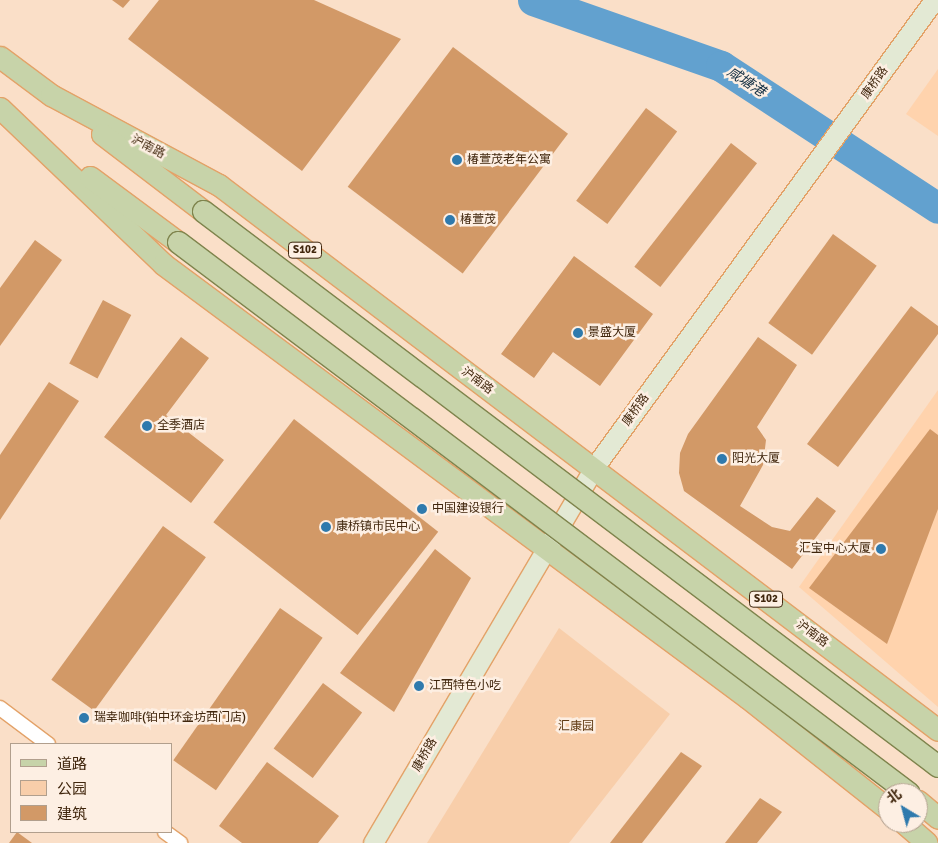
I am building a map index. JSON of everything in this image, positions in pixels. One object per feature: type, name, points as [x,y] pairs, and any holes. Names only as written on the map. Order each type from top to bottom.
[{"type":"main road","name":"康桥路","points":[[373,843],[544,546],[593,469],[800,188],[934,0]]},
{"type":"main road","name":"沪南路","points":[[0,57],[51,95],[219,185],[938,730]]},
{"type":"main road","points":[[51,95],[203,212],[938,766]]},
{"type":"main road","points":[[0,108],[896,783]]},
{"type":"main road","points":[[28,130],[163,264],[544,546],[878,801]]},
{"type":"main road","points":[[928,810],[938,818]]},
{"type":"main road","points":[[916,833],[927,843]]},
{"type":"street","points":[[0,708],[47,743]]},
{"type":"street","points":[[165,833],[180,843]]},
{"type":"shaded area","points":[[938,69],[938,136],[906,114]]},
{"type":"shaded area","points":[[938,390],[938,707],[799,587]]},
{"type":"green space","name":"汇康园","points":[[559,628],[670,714],[569,843],[427,843]]},
{"type":"building","points":[[112,0],[130,0],[123,8]]},
{"type":"building","points":[[159,0],[314,0],[401,39],[302,171],[128,39]]},
{"type":"building","name":"椿萱茂老年公寓","points":[[453,47],[568,134],[463,273],[348,187]]},
{"type":"building","points":[[646,108],[677,131],[607,224],[576,201]]},
{"type":"building","points":[[731,143],[757,163],[660,287],[634,267]]},
{"type":"building","points":[[833,234],[877,266],[812,355],[768,323]]},
{"type":"building","points":[[35,240],[62,260],[0,346],[0,288]]},
{"type":"building","name":"景盛大厦","points":[[574,256],[653,314],[600,386],[553,352],[534,378],[501,354]]},
{"type":"building","points":[[103,300],[131,315],[97,379],[69,364]]},
{"type":"building","points":[[911,306],[938,326],[938,334],[838,467],[807,444]]},
{"type":"building","name":"全季酒店","points":[[181,337],[209,358],[166,415],[224,460],[191,503],[104,437]]},
{"type":"building","name":"阳光大厦","points":[[758,337],[797,365],[757,427],[766,440],[763,465],[740,506],[772,527],[790,531],[817,497],[836,511],[792,569],[684,491],[679,473],[680,453],[688,434]]},
{"type":"building","points":[[49,382],[79,401],[0,520],[0,455]]},
{"type":"building","name":"康桥镇市民中心","points":[[294,419],[438,532],[358,635],[213,522]]},
{"type":"building","name":"汇宝中心大厦","points":[[930,429],[938,435],[938,509],[887,644],[809,588]]},
{"type":"building","points":[[163,526],[206,557],[94,711],[51,680]]},
{"type":"building","points":[[435,549],[471,578],[394,712],[340,673]]},
{"type":"building","points":[[280,608],[323,638],[216,790],[173,760]]},
{"type":"building","points":[[323,683],[362,712],[313,778],[274,748]]},
{"type":"building","points":[[681,752],[702,766],[642,843],[610,843]]},
{"type":"building","points":[[267,762],[339,816],[318,843],[242,843],[219,826]]},
{"type":"building","points":[[760,798],[782,812],[757,843],[725,843]]},
{"type":"building","points":[[16,833],[18,833],[32,843],[9,843]]},
{"type":"waterway","name":"咸塘港","points":[[533,0],[721,66],[938,208]]},
{"type":"place","name":"椿萱茂老年公寓","points":[[457,160]]},
{"type":"place","name":"椿萱茂","points":[[450,220]]},
{"type":"place","name":"景盛大厦","points":[[578,333]]},
{"type":"place","name":"全季酒店","points":[[147,426]]},
{"type":"place","name":"阳光大厦","points":[[722,459]]},
{"type":"place","name":"中国建设银行","points":[[422,509]]},
{"type":"place","name":"康桥镇市民中心","points":[[326,527]]},
{"type":"place","name":"汇宝中心大厦","points":[[881,549]]},
{"type":"place","name":"江西特色小吃","points":[[419,686]]},
{"type":"place","name":"瑞幸咖啡(铂中环金坊西门店)","points":[[84,718]]}]
